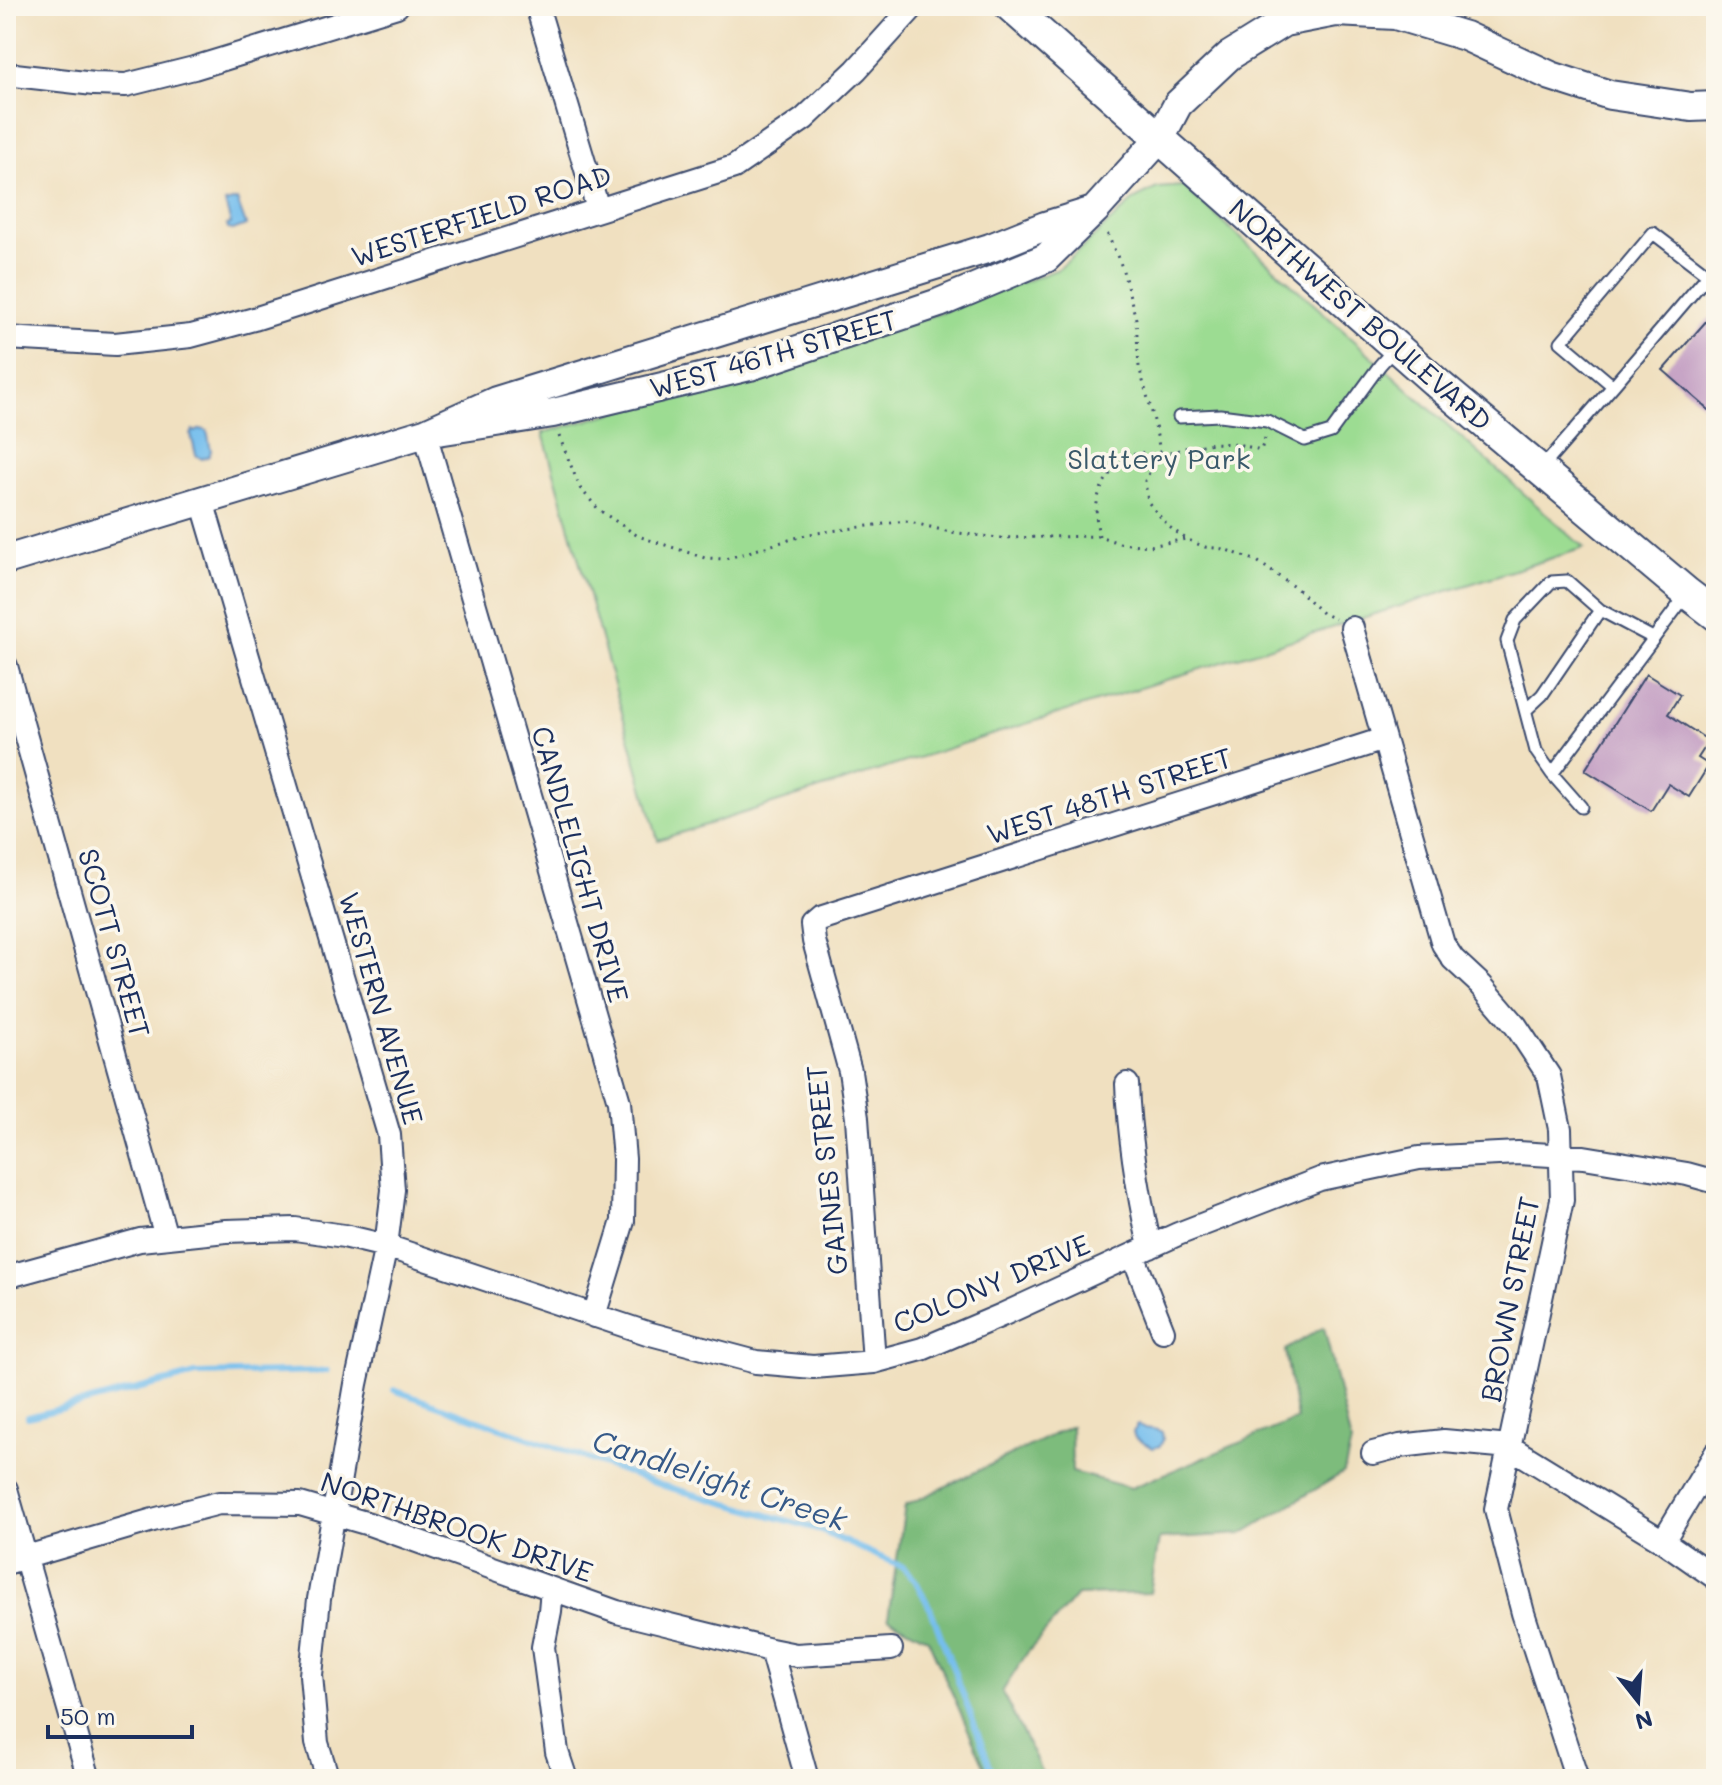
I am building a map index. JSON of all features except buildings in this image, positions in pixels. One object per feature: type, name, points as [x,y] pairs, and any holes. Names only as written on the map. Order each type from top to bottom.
[{"type":"main road","name":"NORTHWEST BOULEVARD","points":[[1010,6],[1439,385],[1716,615]]},
{"type":"street","points":[[6,74],[126,85],[194,68],[397,6]]},
{"type":"street","points":[[537,6],[598,209]]},
{"type":"street","name":"WESTERFIELD ROAD","points":[[6,338],[115,344],[191,336],[254,319],[734,167],[804,119],[856,70],[914,6]]},
{"type":"street","name":"WEST 46TH STREET","points":[[425,433],[553,413],[750,366],[939,303],[1046,258],[1095,210],[1160,138],[1178,104],[1229,56],[1284,22],[1336,12],[1395,10],[1465,36],[1551,76],[1610,95],[1691,107],[1716,106]]},
{"type":"street","name":"WEST 46TH STREET","points":[[6,560],[425,433],[496,401],[990,248],[1095,210]]},
{"type":"street","name":"CANDLELIGHT DRIVE","points":[[425,433],[619,1102],[624,1159],[623,1221],[594,1316]]},
{"type":"street","name":"WESTERN AVENUE","points":[[202,501],[389,1135],[393,1190],[386,1246],[356,1384],[319,1599],[311,1675],[317,1743],[328,1779]]},
{"type":"street","name":"BROWN STREET","points":[[1352,628],[1443,944],[1453,959],[1481,985],[1516,1026],[1549,1076],[1560,1129],[1562,1200],[1496,1509],[1523,1613],[1577,1779]]},
{"type":"street","name":"SCOTT STREET","points":[[6,666],[166,1237]]},
{"type":"street","name":"WEST 48TH STREET","points":[[853,909],[1384,739]]},
{"type":"street","name":"GAINES STREET","points":[[853,909],[819,919],[812,925],[850,1071],[857,1118],[874,1362]]},
{"type":"street","points":[[1127,1084],[1141,1251],[1163,1331]]},
{"type":"street","name":"COLONY DRIVE","points":[[6,1277],[140,1240],[226,1231],[295,1229],[386,1246],[647,1333],[756,1362],[813,1367],[874,1362],[922,1349],[1178,1234],[1320,1179],[1419,1158],[1518,1153],[1584,1157],[1687,1174],[1716,1182]]},
{"type":"street","points":[[1373,1453],[1400,1446],[1444,1441],[1510,1447],[1663,1541],[1716,1578]]},
{"type":"street","points":[[1663,1541],[1716,1453]]},
{"type":"street","points":[[6,1489],[16,1560],[89,1779]]},
{"type":"street","name":"NORTHBROOK DRIVE","points":[[16,1560],[219,1503],[300,1504],[383,1529],[617,1612],[771,1650],[796,1655],[891,1649]]},
{"type":"street","points":[[552,1589],[543,1647],[557,1752],[566,1779]]},
{"type":"street","points":[[771,1650],[807,1779]]},
{"type":"lane","points":[[1541,469],[1613,386],[1708,275],[1653,233],[1561,342],[1613,386]]},
{"type":"lane","points":[[1179,417],[1220,415],[1267,421],[1305,440],[1331,432],[1397,347]]},
{"type":"lane","points":[[1581,807],[1536,751],[1507,641],[1515,620],[1551,582],[1567,581],[1600,610],[1653,638]]},
{"type":"lane","points":[[1552,774],[1687,593]]},
{"type":"lane","points":[[1526,710],[1542,695],[1600,610]]},
{"type":"path","points":[[1095,210],[1122,267],[1136,319],[1139,367],[1161,456]]},
{"type":"path","points":[[553,413],[559,439],[580,488],[599,510],[638,536],[705,558],[725,559],[809,534],[906,521],[950,532],[998,538],[1099,536],[1119,543],[1150,546],[1186,539]]},
{"type":"path","points":[[1255,449],[1237,444],[1213,443],[1161,456],[1145,481],[1148,502],[1168,526],[1186,539],[1257,561],[1298,590],[1322,613],[1352,628]]},
{"type":"path","points":[[1099,536],[1096,502],[1102,486],[1115,468],[1137,453],[1161,456]]},
{"type":"green space","name":"Slattery Park","points":[[1183,186],[1584,548],[658,840],[543,433],[859,342],[1059,269],[1135,199],[1157,188]]},
{"type":"green space","points":[[1324,1327],[1351,1443],[1344,1472],[1242,1534],[1159,1539],[1150,1593],[1077,1595],[1027,1653],[1002,1692],[1044,1779],[990,1779],[928,1639],[888,1618],[905,1506],[1071,1426],[1072,1472],[1131,1488],[1297,1419],[1285,1350]]},
{"type":"water","points":[[237,200],[246,225],[228,229],[227,225],[231,224],[225,203]]},
{"type":"water","points":[[193,430],[207,431],[211,451],[209,456],[202,459],[196,455],[191,435]]},
{"type":"water","points":[[1139,1424],[1140,1427],[1162,1432],[1160,1446],[1153,1448],[1135,1438],[1133,1432]]},
{"type":"waterway","name":"Candlelight Creek","points":[[28,1417],[196,1374],[327,1371]]},
{"type":"waterway","name":"Candlelight Creek","points":[[394,1390],[664,1486],[814,1528],[903,1567],[915,1580],[931,1610],[995,1779]]}]
